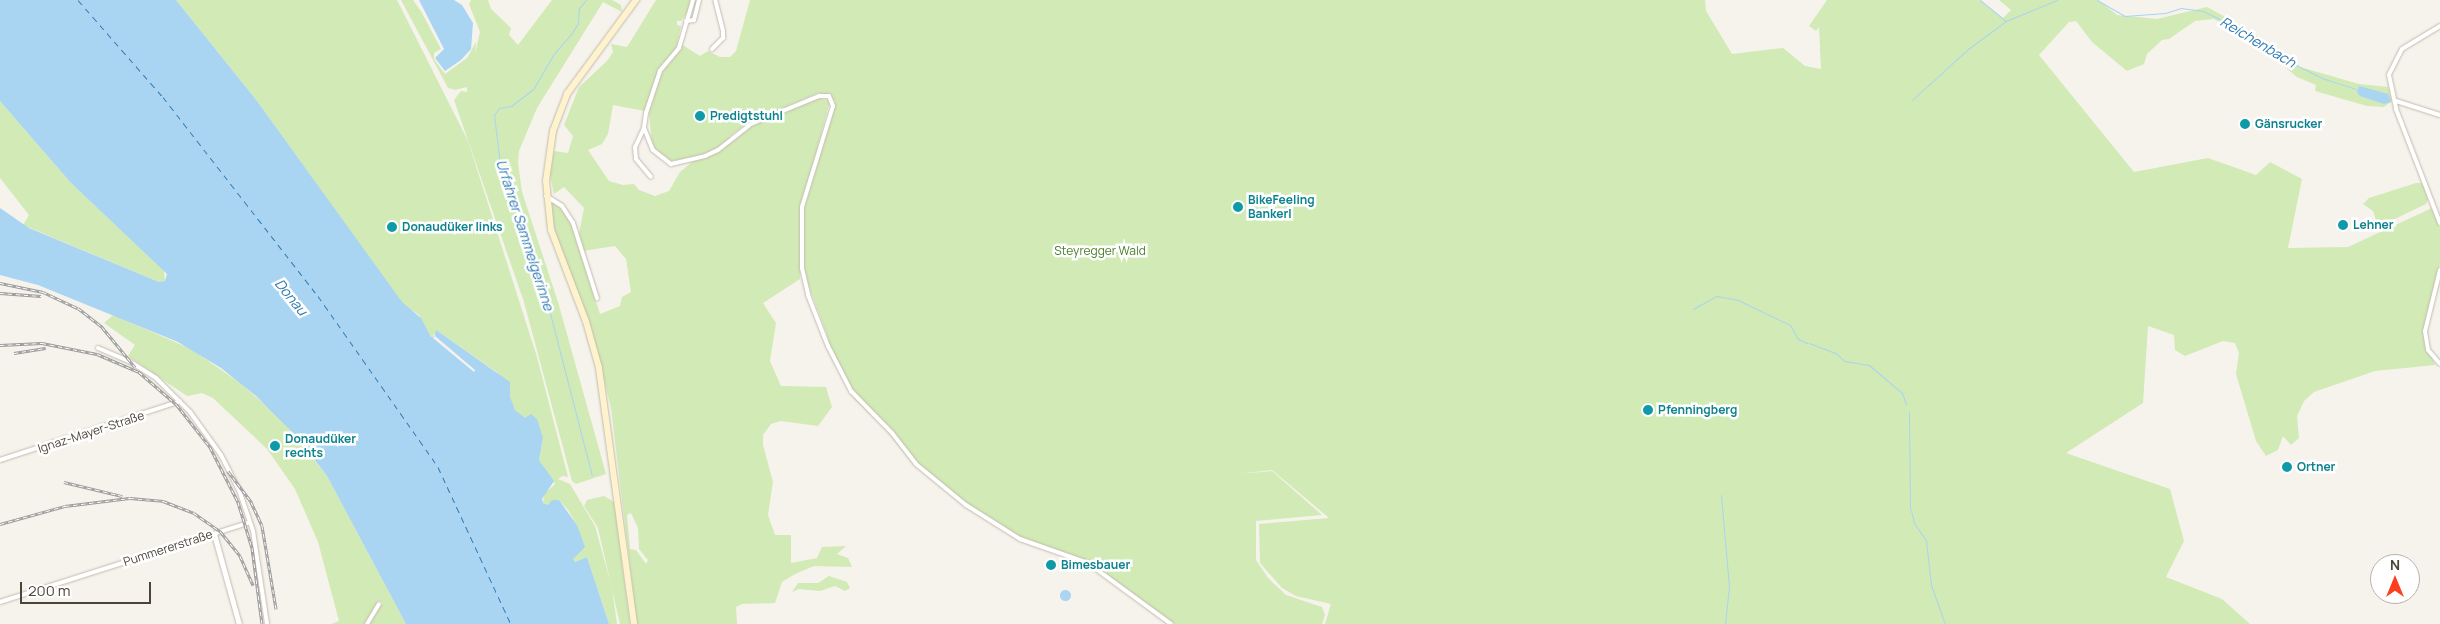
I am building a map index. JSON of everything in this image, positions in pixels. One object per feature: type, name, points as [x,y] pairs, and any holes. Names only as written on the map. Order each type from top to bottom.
[{"type":"main road","points":[[634,624],[597,360],[586,322],[556,246],[546,196],[548,152],[563,103],[584,68],[636,0]]},
{"type":"street","points":[[651,177],[636,158],[635,147],[644,128],[658,76],[678,48],[693,0]]},
{"type":"street","points":[[686,21],[694,20],[699,0]]},
{"type":"street","points":[[712,49],[723,38],[715,0]]},
{"type":"street","points":[[2440,26],[2410,43],[2394,60],[2389,75],[2396,102],[2440,223]]},
{"type":"street","points":[[644,128],[648,142],[659,158],[676,163],[718,150],[751,124],[819,96],[829,96],[832,106],[802,207],[802,268],[808,295],[828,346],[852,391],[892,433],[916,464],[966,505],[1020,539],[1088,563],[1171,624]]},
{"type":"street","points":[[2396,102],[2440,115]]},
{"type":"street","points":[[546,196],[562,206],[573,223],[597,298]]},
{"type":"street","points":[[2440,270],[2425,331],[2428,350],[2440,364]]},
{"type":"street","points":[[98,348],[142,368],[180,401],[221,455],[250,522],[260,562],[267,624]]},
{"type":"street","name":"Ignaz-Mayer-Straße","points":[[0,460],[180,401]]},
{"type":"street","name":"Pummererstraße","points":[[0,602],[250,522]]},
{"type":"street","points":[[214,534],[240,624]]},
{"type":"street","points":[[367,624],[379,604]]},
{"type":"green space","points":[[176,0],[397,0],[468,141],[537,357],[568,477],[562,476],[558,479],[570,484],[595,526],[612,588],[617,624],[609,624],[587,557],[575,562],[573,559],[577,525],[568,510],[559,500],[548,505],[543,503],[544,494],[555,484],[539,460],[543,438],[515,410],[498,373],[439,332],[431,337],[419,315],[402,303],[257,101]]},
{"type":"green space","points":[[401,0],[413,0],[422,13],[441,49],[434,53],[434,59],[445,74],[467,58],[476,42],[475,54],[480,32],[469,4],[471,0],[488,0],[491,9],[511,28],[509,35],[518,45],[552,0],[612,0],[621,5],[622,12],[603,2],[537,108],[519,151],[518,163],[522,192],[558,302],[606,474],[576,484],[572,481],[524,302],[454,100],[461,91],[467,92],[467,87],[455,90],[448,88]]},
{"type":"green space","name":"Steyregger Wald","points":[[656,0],[691,0],[689,10],[681,21],[677,21],[677,25],[681,26],[675,53],[661,65],[645,111],[613,105],[608,134],[602,144],[588,150],[609,181],[623,185],[634,184],[639,190],[655,196],[669,191],[680,172],[697,158],[667,161],[652,145],[649,113],[661,73],[679,52],[681,44],[700,56],[708,51],[720,57],[730,57],[736,51],[750,0],[1705,0],[1706,11],[1732,54],[1783,48],[1805,66],[1821,69],[1819,27],[1816,31],[1809,26],[1827,0],[1979,0],[2003,18],[2011,10],[1999,0],[2098,0],[2117,15],[2157,19],[2207,7],[2249,30],[2300,67],[2359,84],[2388,87],[2392,101],[2384,107],[2367,106],[2315,91],[2316,85],[2297,77],[2247,36],[2214,19],[2195,21],[2169,39],[2162,40],[2147,54],[2144,64],[2127,71],[2092,42],[2076,21],[2069,22],[2039,55],[2134,172],[2208,158],[2256,175],[2270,162],[2302,179],[2288,248],[2348,247],[2432,208],[2440,228],[2440,264],[2423,335],[2435,365],[2375,371],[2314,392],[2304,401],[2297,416],[2299,438],[2291,445],[2283,436],[2278,450],[2266,456],[2256,441],[2236,374],[2239,353],[2235,343],[2223,341],[2185,356],[2175,350],[2174,335],[2148,326],[2143,403],[2066,453],[2170,489],[2184,541],[2166,577],[2222,599],[2250,624],[1325,624],[1331,604],[1296,596],[1282,588],[1260,563],[1259,524],[1329,518],[1272,470],[1238,474],[1272,471],[1322,515],[1256,521],[1256,560],[1268,578],[1286,595],[1322,607],[1325,615],[1322,624],[1173,624],[1087,564],[1026,543],[966,508],[912,463],[880,423],[854,399],[825,345],[829,340],[805,276],[801,220],[835,102],[831,95],[818,93],[747,123],[729,137],[733,139],[749,126],[817,98],[830,101],[801,209],[800,279],[763,303],[776,323],[770,361],[781,386],[826,387],[832,407],[818,426],[781,421],[771,424],[763,435],[763,445],[773,482],[768,515],[775,535],[791,535],[791,563],[817,558],[822,547],[846,546],[837,554],[848,558],[852,567],[814,566],[795,574],[782,582],[775,603],[742,604],[736,607],[737,624],[637,624],[611,408],[592,330],[555,232],[551,202],[563,210],[572,227],[600,314],[620,306],[622,297],[631,292],[626,259],[615,246],[583,251],[579,234],[584,208],[564,187],[554,194],[550,176],[554,151],[568,153],[573,136],[564,125],[579,87],[607,61],[613,52],[611,44],[627,47]],"holes":[[[631,513],[638,528],[639,549],[648,560],[646,564],[636,550],[630,549],[627,515]]]},
{"type":"green space","points":[[0,101],[71,183],[164,271],[165,281],[159,282],[23,225],[29,215],[0,178]]},
{"type":"green space","points":[[2416,183],[2422,183],[2428,199],[2426,204],[2378,227],[2373,211],[2363,204],[2369,198]]},
{"type":"green space","points":[[113,315],[191,349],[240,383],[281,419],[327,476],[406,624],[369,624],[383,602],[378,601],[366,624],[331,624],[339,621],[318,542],[295,489],[267,449],[213,398],[202,393],[187,396],[128,356],[135,345],[104,323]]},
{"type":"green space","points":[[604,496],[614,502],[630,624],[620,624],[598,528],[584,506],[587,500]]},
{"type":"green space","points":[[829,576],[847,582],[850,588],[845,591],[835,586],[820,591],[799,589],[792,592],[798,583],[818,583]]},
{"type":"water","name":"Donau","points":[[0,0],[176,0],[257,101],[402,302],[421,318],[431,337],[435,336],[436,330],[510,382],[510,397],[515,410],[525,418],[531,414],[537,419],[543,438],[539,460],[554,481],[542,499],[543,503],[548,505],[552,500],[559,500],[577,525],[585,547],[573,559],[575,562],[587,557],[609,624],[406,624],[327,476],[297,437],[256,396],[221,368],[178,342],[38,285],[0,275],[0,208],[29,228],[159,282],[165,281],[167,274],[71,183],[0,101]]},
{"type":"water","points":[[419,0],[454,0],[462,5],[473,23],[471,49],[461,60],[445,71],[435,58],[444,49]]},
{"type":"water","points":[[2359,86],[2388,94],[2391,102],[2384,104],[2360,96],[2357,92]]},
{"type":"water","points":[[1063,590],[1067,590],[1070,595],[1069,599],[1063,600],[1060,597],[1060,593]]},
{"type":"pier","points":[[435,336],[475,370],[474,372],[433,338]]},
{"type":"waterway","name":"Urfahrer Sammelgerinne","points":[[586,0],[579,8],[578,23],[553,55],[533,89],[511,106],[499,108],[494,115],[500,164],[521,220],[524,240],[537,263],[592,475]]},
{"type":"waterway","points":[[1980,0],[2006,21]]},
{"type":"waterway","name":"Reichenbach","points":[[1912,100],[1968,49],[2006,21],[2057,0]]},
{"type":"waterway","name":"Reichenbach","points":[[2097,0],[2125,16],[2165,13],[2181,8],[2203,11],[2246,32],[2284,59],[2322,78],[2356,89]]},
{"type":"waterway","points":[[1693,309],[1716,296],[1738,300],[1790,325],[1798,339],[1807,343]]},
{"type":"waterway","points":[[1809,343],[1837,354],[1844,361],[1869,365],[1902,393],[1906,404]]},
{"type":"waterway","points":[[1909,412],[1910,509]]},
{"type":"waterway","points":[[1721,495],[1729,586],[1725,624]]},
{"type":"waterway","points":[[1911,510],[1914,523],[1926,540],[1931,585],[1945,624]]},
{"type":"ferry route","points":[[78,0],[163,97],[318,296],[438,467],[511,624]]},
{"type":"railway","points":[[0,283],[43,292],[78,308],[102,327],[135,367]]},
{"type":"railway","points":[[0,293],[41,296]]},
{"type":"railway","points":[[0,345],[42,343],[97,354],[139,372],[176,404],[210,447],[238,502],[252,548],[262,624]]},
{"type":"railway","points":[[14,353],[46,348]]},
{"type":"railway","points":[[228,471],[251,502],[262,526],[276,609]]},
{"type":"railway","points":[[64,482],[122,496]]},
{"type":"railway","points":[[0,524],[65,506],[130,498],[163,501],[194,513],[220,531],[240,556],[253,585]]},
{"type":"place","name":"Predigtstuhl","points":[[700,116]]},
{"type":"place","name":"Gänsrucker","points":[[2245,124]]},
{"type":"place","name":"BikeFeeling Bankerl","points":[[1238,207]]},
{"type":"place","name":"Lehner","points":[[2343,225]]},
{"type":"place","name":"Donaudüker links","points":[[392,227]]},
{"type":"place","name":"Pfenningberg","points":[[1648,410]]},
{"type":"place","name":"Donaudüker rechts","points":[[275,446]]},
{"type":"place","name":"Ortner","points":[[2287,467]]},
{"type":"place","name":"Bimesbauer","points":[[1051,565]]}]
